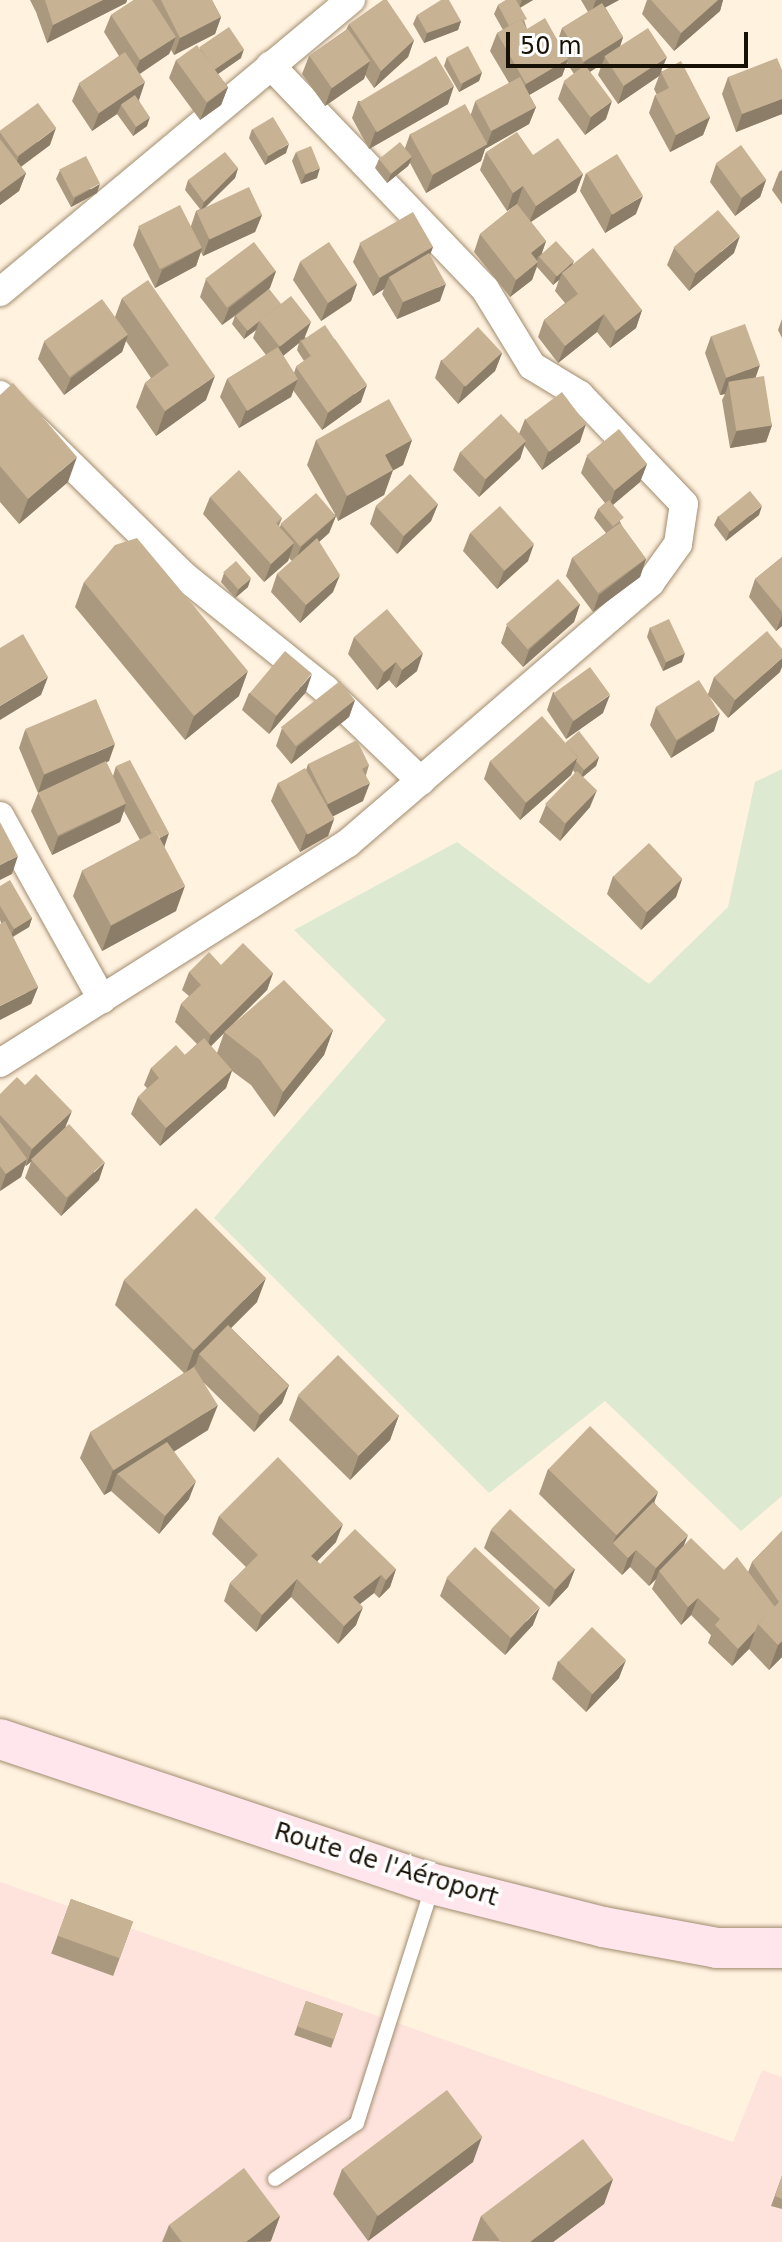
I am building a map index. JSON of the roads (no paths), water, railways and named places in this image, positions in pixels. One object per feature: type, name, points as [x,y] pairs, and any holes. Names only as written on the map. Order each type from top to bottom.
[{"type":"main road","name":"Route de l'Aéroport","points":[[0,1739],[433,1884],[617,1929],[717,1948],[782,1948]]},
{"type":"street","points":[[0,292],[351,0]]},
{"type":"street","points":[[0,1063],[348,843],[650,583],[678,544],[684,504],[580,395],[532,366],[485,289],[270,65]]},
{"type":"street","points":[[0,395],[184,576],[325,689],[421,781]]},
{"type":"street","points":[[0,816],[102,999]]},
{"type":"lane","points":[[275,2179],[357,2123],[433,1884]]}]
